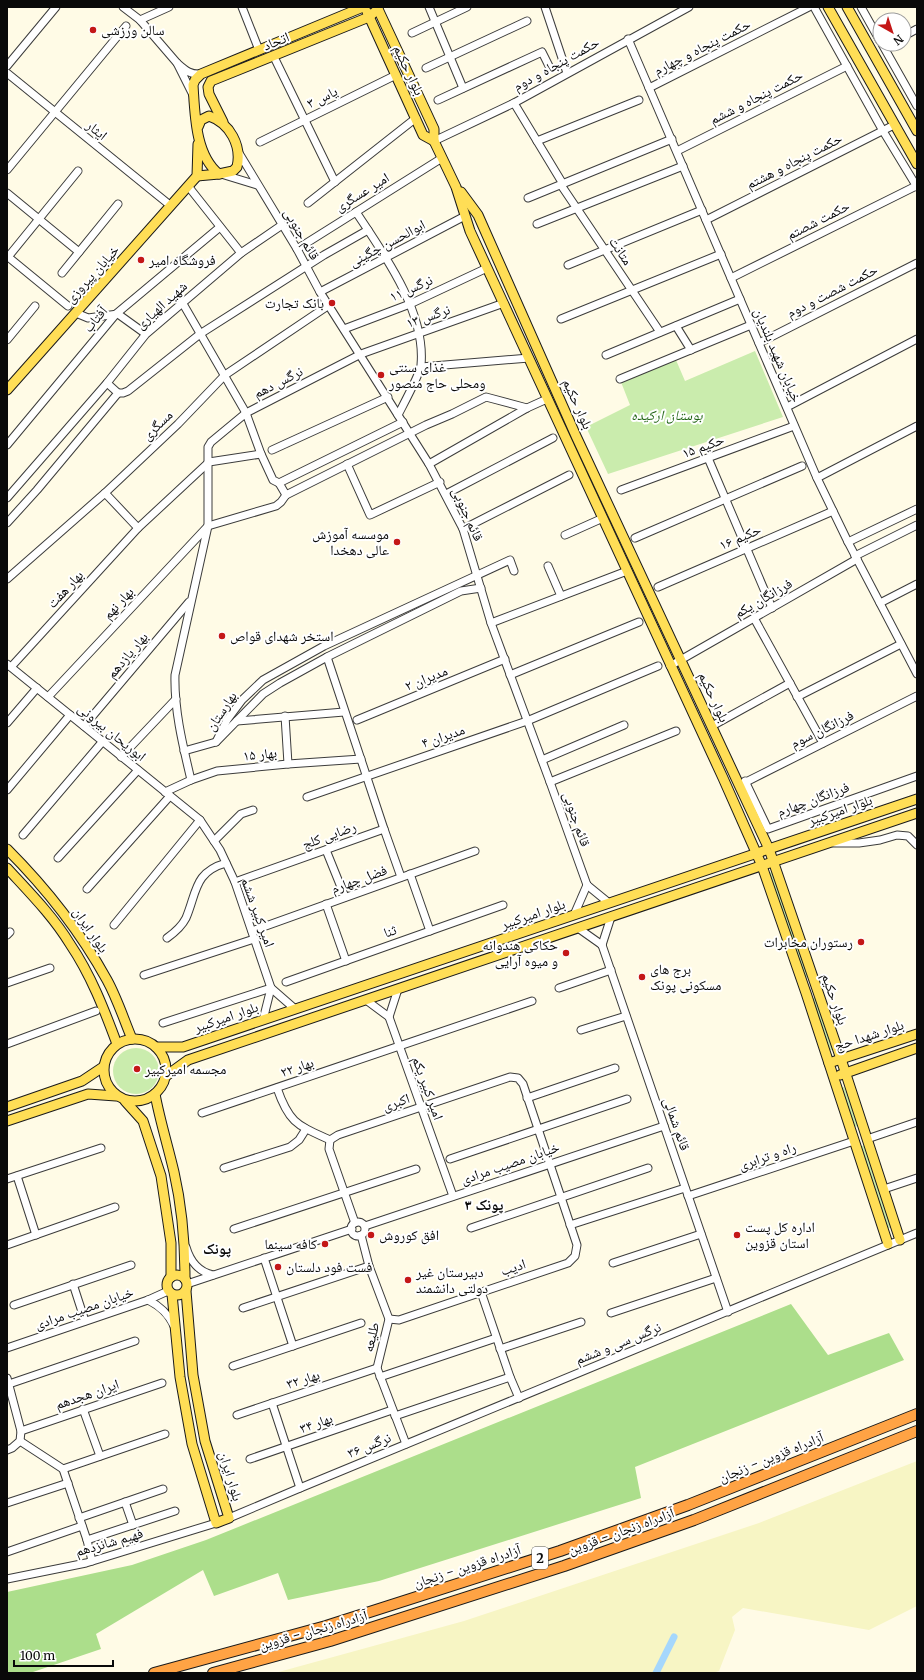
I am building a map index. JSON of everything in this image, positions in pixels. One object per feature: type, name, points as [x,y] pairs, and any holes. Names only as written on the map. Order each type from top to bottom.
[{"type":"highway","name":"آزادراه قزوین - زنجان","points":[[154,1673],[326,1626],[560,1551],[688,1505],[917,1414]]},
{"type":"highway","name":"آزادراه زنجان - قزوین","points":[[213,1673],[330,1641],[564,1566],[694,1520],[917,1431]]},
{"type":"main road","name":"اتحاد","points":[[201,74],[364,7]]},
{"type":"main road","points":[[364,7],[380,8]]},
{"type":"main road","name":"بلوار حکیم","points":[[364,7],[424,135],[434,140]]},
{"type":"main road","points":[[828,7],[917,164]]},
{"type":"main road","points":[[847,7],[917,131]]},
{"type":"main road","name":"اتحاد","points":[[223,122],[209,94],[208,87],[211,81],[274,57],[369,17],[380,8]]},
{"type":"main road","name":"بلوار حکیم","points":[[380,8],[434,129],[434,140],[456,187],[465,216],[487,268],[723,778],[762,866],[834,1077],[888,1244]]},
{"type":"main road","points":[[198,127],[201,120],[209,116],[223,122],[233,137],[239,153],[237,167],[233,171],[197,176],[198,127],[193,85],[195,80],[201,74]]},
{"type":"main road","points":[[198,138],[209,163],[220,174]]},
{"type":"main road","name":"خیابان پیروزی","points":[[7,390],[197,176]]},
{"type":"main road","name":"بلوار حکیم","points":[[456,187],[478,215],[576,436],[712,726],[742,784],[773,862],[818,990],[900,1240]]},
{"type":"main road","name":"بلوار امیرکبیر","points":[[156,1047],[183,1047],[574,915],[755,852],[917,799]]},
{"type":"main road","name":"بلوار امیرکبیر","points":[[166,1076],[188,1060],[917,813]]},
{"type":"main road","name":"بلوار ایران","points":[[7,849],[35,878],[81,937],[107,981],[132,1039]]},
{"type":"main road","name":"بلوار ایران","points":[[7,868],[54,921],[70,943],[86,970],[101,1002],[117,1044]]},
{"type":"main road","points":[[806,994],[818,990]]},
{"type":"main road","name":"بلوار شهدا حج","points":[[829,1063],[917,1034]]},
{"type":"main road","points":[[125,1101],[136,1102],[146,1100],[155,1094],[162,1086],[166,1076],[166,1066],[156,1047],[141,1039],[132,1039],[117,1044],[108,1055],[103,1067],[104,1078],[108,1088],[116,1096],[125,1101],[143,1121],[161,1176],[171,1243],[171,1277],[167,1285],[170,1292],[180,1296],[186,1285],[179,1275],[171,1277]]},
{"type":"main road","name":"بلوار شهدا حج","points":[[834,1077],[917,1048]]},
{"type":"main road","points":[[7,1107],[82,1081],[103,1067]]},
{"type":"main road","points":[[7,1121],[88,1094],[116,1096]]},
{"type":"main road","name":"بلوار ایران","points":[[155,1094],[159,1116],[174,1172],[185,1242],[186,1285],[193,1375],[205,1441],[229,1518],[216,1523],[192,1444],[180,1377],[170,1292]]},
{"type":"main road","points":[[854,1141],[867,1138]]},
{"type":"street","points":[[7,66],[56,7]]},
{"type":"street","points":[[123,7],[140,20],[177,63],[189,73],[194,75],[201,74]]},
{"type":"street","points":[[140,20],[169,7]]},
{"type":"street","points":[[242,7],[259,50]]},
{"type":"street","points":[[429,7],[463,88]]},
{"type":"street","points":[[412,33],[467,7]]},
{"type":"street","points":[[545,7],[567,73]]},
{"type":"street","name":"حکمت پنجاه و دوم","points":[[434,140],[514,103],[628,39],[689,7]]},
{"type":"street","name":"حکمت پنجاه و چهارم","points":[[650,88],[809,7]]},
{"type":"street","points":[[814,7],[883,131],[917,187]]},
{"type":"street","points":[[861,7],[872,26]]},
{"type":"street","points":[[426,68],[528,21]]},
{"type":"street","points":[[7,170],[126,26]]},
{"type":"street","name":"خیابان شهید بلندیان","points":[[628,39],[817,478],[848,542],[916,672]]},
{"type":"street","points":[[438,100],[542,52],[549,66]]},
{"type":"street","points":[[887,52],[917,106]]},
{"type":"street","points":[[274,57],[335,182]]},
{"type":"street","points":[[177,63],[194,96]]},
{"type":"street","name":"حکمت پنجاه و ششم","points":[[677,151],[847,66]]},
{"type":"street","name":"ایثار","points":[[7,73],[171,206]]},
{"type":"street","name":"یاس ۳","points":[[260,142],[396,75]]},
{"type":"street","points":[[537,141],[639,100]]},
{"type":"street","name":"متانت","points":[[514,103],[577,209],[660,332]]},
{"type":"street","points":[[308,203],[416,118]]},
{"type":"street","name":"حکمت پنجاه و هشتم","points":[[706,220],[894,125]]},
{"type":"street","points":[[528,198],[672,139]]},
{"type":"street","name":"قائم جنوبی","points":[[239,153],[297,249],[320,292],[361,354],[440,482],[463,529],[478,575],[491,623],[587,885]]},
{"type":"street","name":"امیر عسگری","points":[[297,249],[442,158]]},
{"type":"street","points":[[537,224],[683,166]]},
{"type":"street","points":[[68,306],[7,257],[78,171]]},
{"type":"street","points":[[220,174],[257,185]]},
{"type":"street","points":[[188,186],[241,253]]},
{"type":"street","name":"حکمت شصتم","points":[[731,278],[917,187]]},
{"type":"street","points":[[7,193],[79,252]]},
{"type":"street","points":[[62,272],[118,204]]},
{"type":"street","points":[[568,265],[702,210]]},
{"type":"street","points":[[356,212],[387,258],[410,304],[420,332],[421,366],[398,415]]},
{"type":"street","name":"ابوالحسن چگینی","points":[[320,292],[465,216]]},
{"type":"street","name":"شهید الهیاری","points":[[7,498],[107,383],[146,334],[241,253],[282,225]]},
{"type":"street","name":"آفتاب","points":[[7,445],[116,314],[220,227]]},
{"type":"street","points":[[107,383],[118,392],[123,393],[128,391],[200,334],[368,230]]},
{"type":"street","points":[[561,319],[721,254]]},
{"type":"street","name":"حکمت شصت و دوم","points":[[759,343],[917,263]]},
{"type":"street","name":"نرگس ۱۱","points":[[344,329],[410,304],[487,268]]},
{"type":"street","points":[[606,355],[740,299]]},
{"type":"street","name":"نرگس دهم","points":[[182,302],[246,412],[361,354]]},
{"type":"street","name":"نرگس ۱۳","points":[[361,354],[420,332],[504,304]]},
{"type":"street","name":"مسگری","points":[[7,579],[105,493],[178,424],[225,375],[328,305]]},
{"type":"street","points":[[7,340],[35,306]]},
{"type":"street","points":[[76,313],[88,318],[116,314],[124,317],[143,332]]},
{"type":"street","points":[[620,379],[752,325]]},
{"type":"street","points":[[676,326],[691,350]]},
{"type":"street","points":[[787,407],[917,339]]},
{"type":"street","points":[[421,366],[529,358]]},
{"type":"street","points":[[7,523],[37,490],[118,392]]},
{"type":"street","points":[[272,450],[388,397]]},
{"type":"street","points":[[208,526],[276,506],[286,495],[486,397],[527,408]]},
{"type":"street","points":[[429,464],[527,408],[547,399]]},
{"type":"street","points":[[191,780],[184,751],[176,699],[175,675],[190,600],[208,526],[208,447],[211,442],[246,412],[261,454],[273,480],[279,483],[286,495]]},
{"type":"street","points":[[279,483],[403,422]]},
{"type":"street","name":"حکیم ۱۵","points":[[621,490],[794,426]]},
{"type":"street","points":[[817,478],[917,426]]},
{"type":"street","points":[[446,494],[553,438]]},
{"type":"street","points":[[209,462],[261,454]]},
{"type":"street","points":[[708,458],[772,608]]},
{"type":"street","name":"بهار هفت","points":[[9,666],[138,528],[209,462]]},
{"type":"street","points":[[347,464],[370,515],[440,482]]},
{"type":"street","points":[[634,538],[802,466]]},
{"type":"street","points":[[463,529],[569,475]]},
{"type":"street","points":[[105,493],[138,528]]},
{"type":"street","points":[[848,542],[917,509]]},
{"type":"street","name":"حکیم ۱۶","points":[[658,587],[833,511]]},
{"type":"street","points":[[565,535],[603,518]]},
{"type":"street","name":"فرزانگان یکم","points":[[670,666],[772,608],[856,557],[917,525]]},
{"type":"street","name":"بهار نهم","points":[[48,697],[208,526]]},
{"type":"street","name":"بهارستان","points":[[216,742],[227,720],[242,700],[263,680],[324,646],[510,560],[514,571]]},
{"type":"street","points":[[548,566],[561,596]]},
{"type":"street","points":[[491,623],[627,571]]},
{"type":"street","points":[[880,603],[917,584]]},
{"type":"street","name":"بهارستان","points":[[216,742],[263,694],[280,683],[326,657],[462,591],[481,588]]},
{"type":"street","name":"بهار یازدهم","points":[[84,726],[190,600]]},
{"type":"street","points":[[754,618],[823,743]]},
{"type":"street","points":[[510,675],[639,622]]},
{"type":"street","points":[[797,697],[901,644]]},
{"type":"street","points":[[326,657],[401,877]]},
{"type":"street","name":"مدیران ۲","points":[[357,720],[505,659]]},
{"type":"street","name":"ابوریحان بیرونی","points":[[9,666],[200,820]]},
{"type":"street","name":"مدیران ۴","points":[[307,796],[526,721],[658,666]]},
{"type":"street","points":[[712,726],[790,683]]},
{"type":"street","points":[[7,723],[37,688]]},
{"type":"street","name":"فرزانگان سوم","points":[[742,784],[917,696]]},
{"type":"street","points":[[121,756],[176,699]]},
{"type":"street","points":[[237,721],[344,712]]},
{"type":"street","points":[[7,790],[70,715]]},
{"type":"street","points":[[285,716],[288,764]]},
{"type":"street","points":[[542,760],[624,725]]},
{"type":"street","points":[[550,782],[676,732]]},
{"type":"street","points":[[23,835],[102,742]]},
{"type":"street","points":[[184,751],[216,742]]},
{"type":"street","name":"بهار ۱۵","points":[[167,794],[191,780],[218,771],[361,759]]},
{"type":"street","points":[[58,858],[138,770]]},
{"type":"street","name":"فرزانگان چهارم","points":[[742,784],[768,829],[917,776]]},
{"type":"street","points":[[87,889],[167,794]]},
{"type":"street","points":[[214,841],[242,814],[253,810]]},
{"type":"street","points":[[114,925],[200,820]]},
{"type":"street","name":"امیر کبیر ششم","points":[[200,820],[214,841],[235,882],[271,988],[295,1009]]},
{"type":"street","name":"رضایی کلج","points":[[235,882],[384,829]]},
{"type":"street","points":[[830,843],[859,843],[880,840],[897,835],[908,836],[917,845]]},
{"type":"street","points":[[326,850],[345,897]]},
{"type":"street","name":"فضل چهارم","points":[[252,931],[475,851]]},
{"type":"street","points":[[167,938],[177,930],[186,919],[192,897],[203,876],[215,866],[226,863]]},
{"type":"street","points":[[410,874],[430,931]]},
{"type":"street","points":[[574,915],[587,885],[609,903]]},
{"type":"street","points":[[326,904],[346,961]]},
{"type":"street","name":"ثنا","points":[[286,982],[503,905]]},
{"type":"street","points":[[578,928],[602,945],[611,917]]},
{"type":"street","points":[[144,975],[254,939]]},
{"type":"street","name":"قائم شمالی","points":[[602,945],[728,1312]]},
{"type":"street","points":[[7,984],[50,968]]},
{"type":"street","points":[[559,988],[611,970]]},
{"type":"street","points":[[263,1020],[271,988]]},
{"type":"street","points":[[163,1023],[271,988]]},
{"type":"street","points":[[366,1000],[389,1017],[398,989]]},
{"type":"street","name":"بهار ۲۲","points":[[202,1113],[532,1000]]},
{"type":"street","points":[[7,1044],[96,1011]]},
{"type":"street","points":[[581,1030],[626,1016]]},
{"type":"street","name":"امیر کبیر یکم","points":[[389,1017],[453,1196]]},
{"type":"street","points":[[615,1068],[527,1098],[570,1225],[685,1188]]},
{"type":"street","name":"اکبری","points":[[330,1140],[338,1135],[510,1077],[518,1078],[523,1084],[527,1098]]},
{"type":"street","points":[[186,1285],[353,1226],[361,1222],[365,1226],[365,1231],[361,1235],[356,1235],[353,1226],[345,1193],[329,1148],[330,1140],[306,1129],[292,1119],[283,1106],[276,1088]]},
{"type":"street","points":[[450,1159],[627,1099]]},
{"type":"street","points":[[867,1138],[917,1122]]},
{"type":"street","name":"خیابان مصیب مرادی","points":[[365,1226],[664,1126]]},
{"type":"street","points":[[224,1168],[290,1147],[300,1140],[306,1129]]},
{"type":"street","name":"راه و ترابری","points":[[688,1196],[854,1141]]},
{"type":"street","points":[[7,1179],[101,1148]]},
{"type":"street","points":[[471,1228],[648,1168]]},
{"type":"street","points":[[234,1229],[416,1169]]},
{"type":"street","points":[[17,1176],[36,1235]]},
{"type":"street","points":[[884,1189],[917,1178]]},
{"type":"street","points":[[7,1245],[116,1208]]},
{"type":"street","name":"ادیب","points":[[389,1319],[399,1320],[568,1263],[575,1256],[577,1245],[570,1225]]},
{"type":"street","name":"نرگس سی و ششم","points":[[519,1398],[917,1233]]},
{"type":"street","points":[[612,1263],[701,1234]]},
{"type":"street","name":"طلیعه","points":[[361,1235],[369,1266],[389,1319],[377,1368],[406,1444]]},
{"type":"street","points":[[185,1242],[192,1260],[198,1268],[206,1274],[214,1275]]},
{"type":"street","points":[[264,1258],[293,1346]]},
{"type":"street","points":[[14,1304],[131,1265]]},
{"type":"street","points":[[243,1308],[369,1266]]},
{"type":"street","points":[[611,1313],[716,1278]]},
{"type":"street","points":[[73,1284],[85,1321]]},
{"type":"street","name":"خیابان مصیب مرادی","points":[[7,1348],[170,1292]]},
{"type":"street","points":[[481,1292],[510,1378],[519,1398]]},
{"type":"street","points":[[148,1300],[165,1311],[175,1329]]},
{"type":"street","points":[[500,1349],[581,1322]]},
{"type":"street","points":[[233,1366],[361,1323]]},
{"type":"street","points":[[380,1377],[496,1338]]},
{"type":"street","points":[[7,1450],[12,1448],[20,1441],[21,1431],[8,1381],[135,1341]]},
{"type":"street","name":"بهار ۳۲","points":[[237,1415],[377,1368]]},
{"type":"street","name":"بهار ۳۴","points":[[250,1459],[510,1378]]},
{"type":"street","name":"ایران هجدهم","points":[[21,1431],[162,1383]]},
{"type":"street","name":"نرگس ۳۶","points":[[229,1518],[519,1398]]},
{"type":"street","points":[[272,1403],[300,1488]]},
{"type":"street","points":[[83,1409],[100,1456]]},
{"type":"street","points":[[63,1469],[165,1434]]},
{"type":"street","points":[[20,1441],[63,1469],[87,1540],[92,1561]]},
{"type":"street","points":[[7,1503],[68,1483]]},
{"type":"street","points":[[80,1518],[163,1489]]},
{"type":"street","points":[[125,1502],[133,1525]]},
{"type":"street","points":[[87,1540],[174,1511]]},
{"type":"street","name":"فهیم شانزدهم","points":[[7,1580],[92,1561],[216,1523]]},
{"type":"street","points":[[7,1552],[82,1526]]},
{"type":"shaded area","points":[[917,1461],[917,1606],[869,1630],[743,1608],[732,1617],[735,1630],[719,1671],[713,1673],[275,1673],[464,1621],[759,1523]]},
{"type":"green space","name":"بوستان ارکیده","points":[[755,351],[783,417],[608,474],[586,427],[630,405],[621,382],[676,360],[685,381]]},
{"type":"green space","points":[[772,872],[808,975],[806,978],[803,977],[768,873]]},
{"type":"green space","points":[[816,997],[833,1050],[827,1050],[811,999]]},
{"type":"green space","points":[[131,1048],[141,1048],[149,1052],[155,1058],[159,1066],[159,1076],[155,1084],[149,1090],[141,1094],[131,1094],[123,1090],[117,1084],[113,1076],[113,1066],[117,1058],[123,1052]]},
{"type":"green space","points":[[844,1087],[859,1126],[852,1127],[840,1088]]},
{"type":"green space","points":[[865,1145],[893,1227],[886,1229],[859,1147]]},
{"type":"green space","points":[[791,1304],[828,1355],[889,1333],[904,1360],[635,1467],[641,1498],[379,1581],[288,1600],[278,1573],[214,1596],[203,1570],[96,1634],[101,1649],[30,1673],[7,1673],[7,1592],[132,1565],[206,1540]]},
{"type":"waterway","points":[[656,1673],[674,1637]]},
{"type":"place","name":"سالن ورزشی","points":[[93,30]]},
{"type":"place","name":"فروشگاه امیر","points":[[141,260]]},
{"type":"place","name":"بانک تجارت","points":[[332,303]]},
{"type":"place","name":"غذای سنتی ومحلی حاج منصور","points":[[381,375]]},
{"type":"place","name":"موسسه آموزش عالی دهخدا","points":[[397,542]]},
{"type":"place","name":"استخر شهدای قواص","points":[[222,636]]},
{"type":"place","name":"رستوران مخابرات","points":[[861,942]]},
{"type":"place","name":"حکاکی هندوانه و میوه آرایی","points":[[566,953]]},
{"type":"place","name":"برج های مسکونی پونک","points":[[642,977]]},
{"type":"place","name":"مجسمه امیرکبیر","points":[[137,1069]]},
{"type":"place","name":"افق کوروش","points":[[371,1235]]},
{"type":"place","name":"اداره کل پست استان قزوین","points":[[737,1235]]},
{"type":"place","name":"کافه سینما","points":[[325,1244]]},
{"type":"place","name":"فست فود دلستان","points":[[278,1267]]},
{"type":"place","name":"دبیرستان غیر دولتی دانشمند","points":[[408,1280]]},
{"type":"district","name":"پونک ۳","points":[[484,1205]]},
{"type":"district","name":"پونک","points":[[217,1249]]}]
